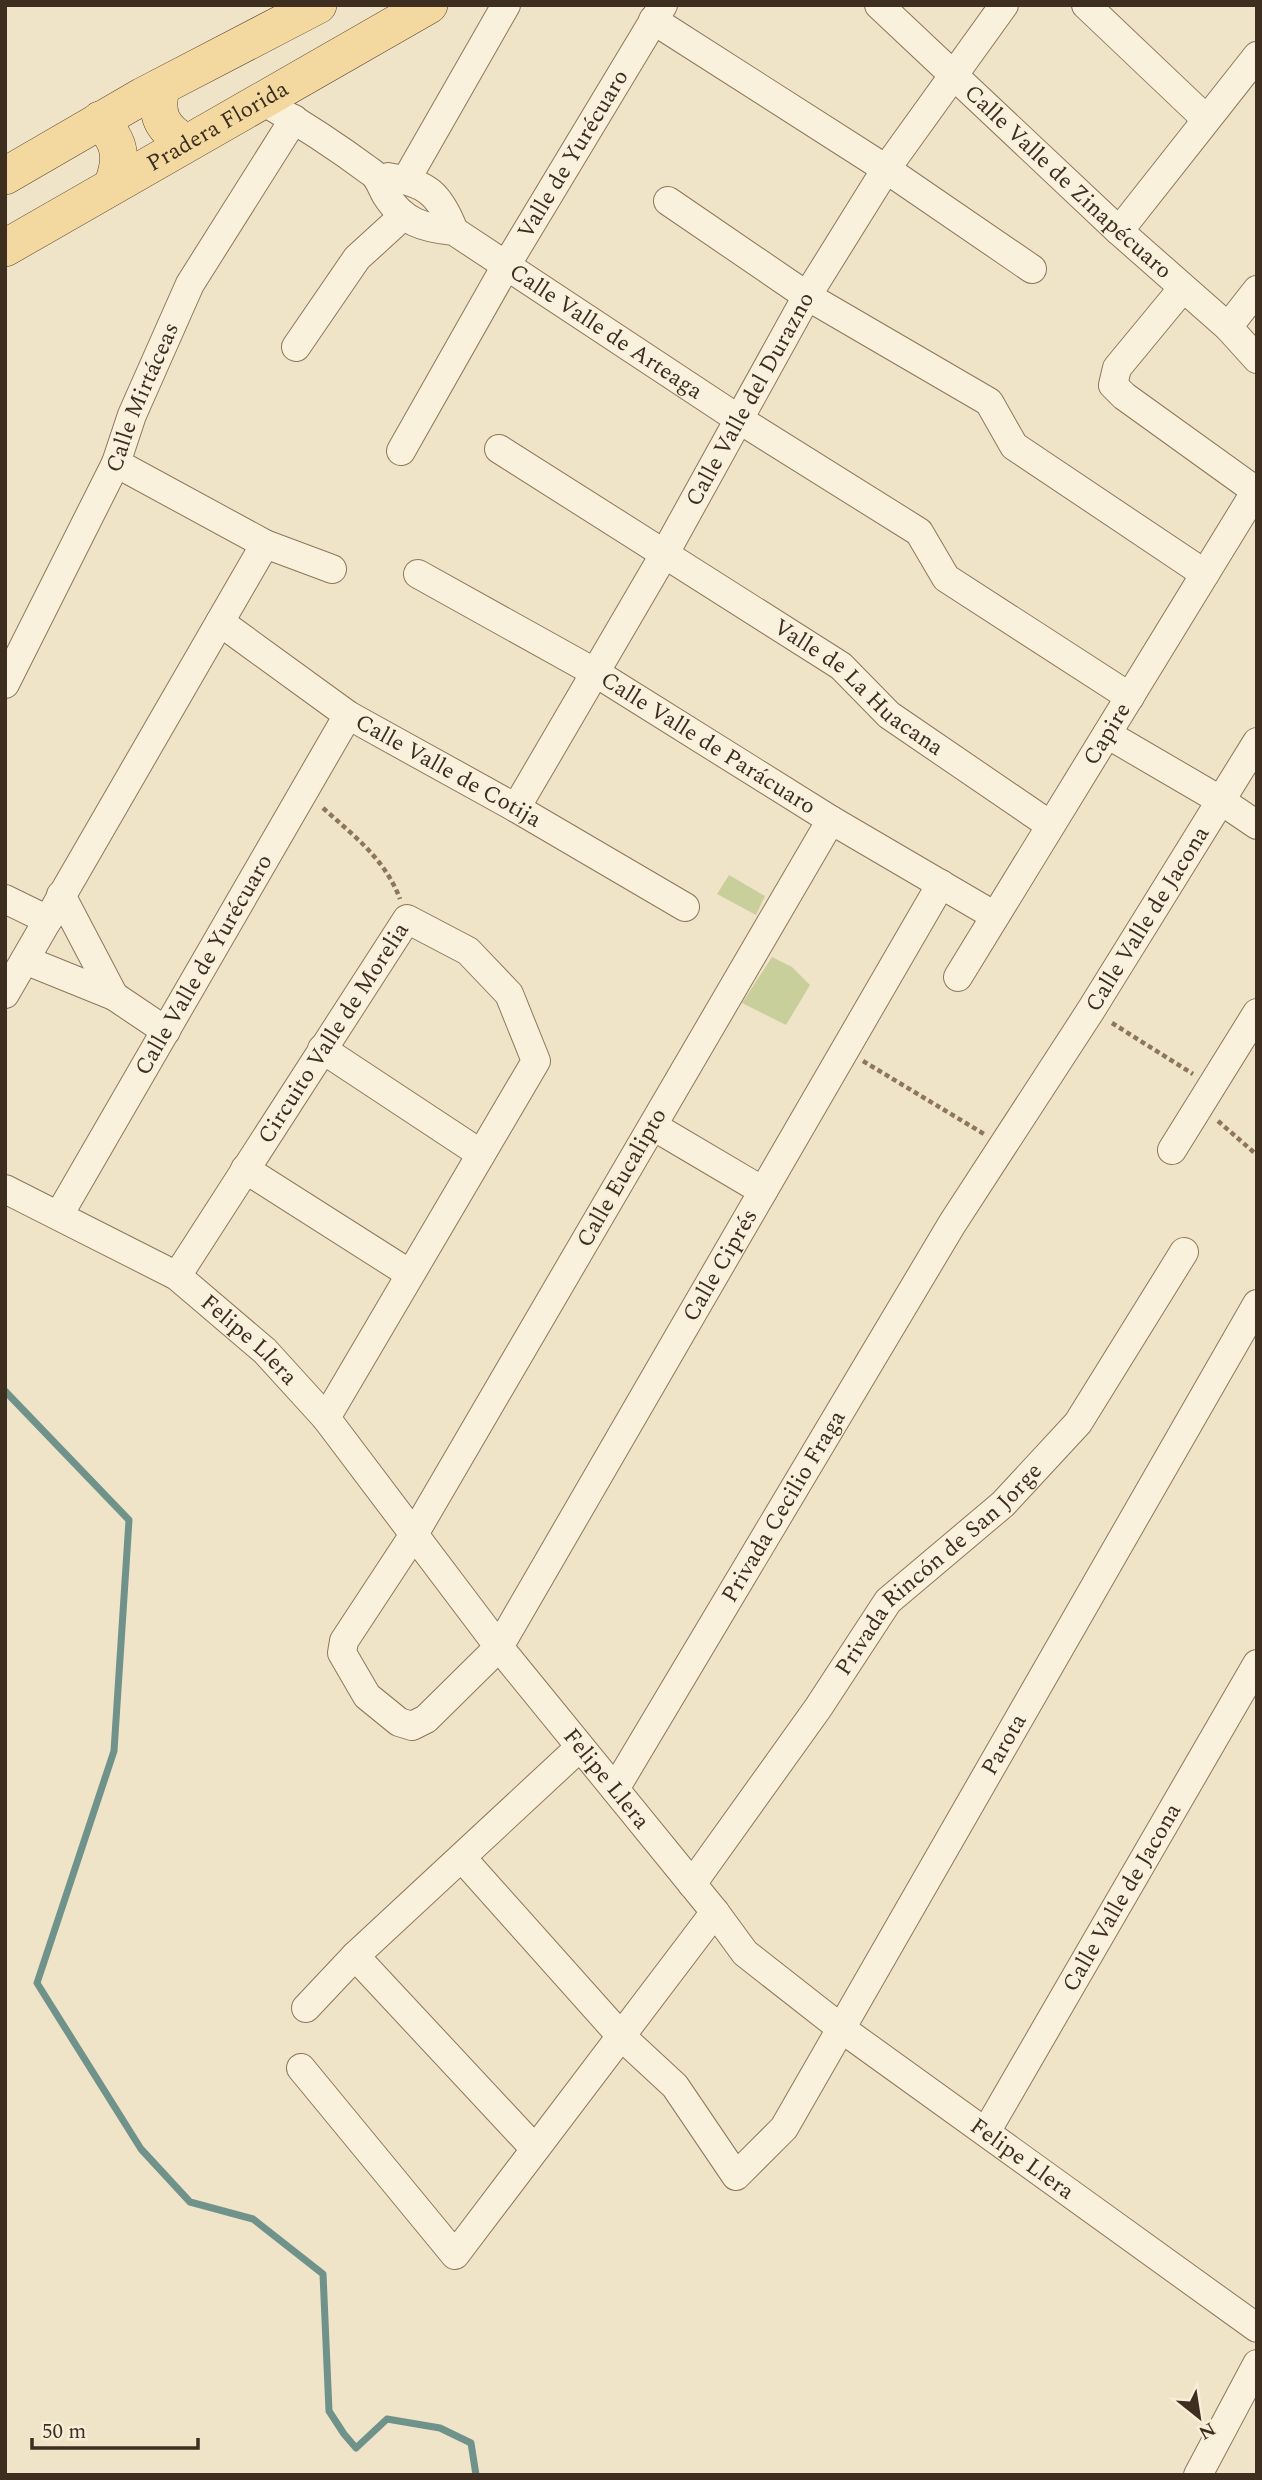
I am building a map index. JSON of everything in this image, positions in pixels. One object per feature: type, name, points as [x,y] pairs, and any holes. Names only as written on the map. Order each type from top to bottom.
[{"type":"main road","name":"Pradera Florida","points":[[5,248],[429,5]]},
{"type":"main road","points":[[5,176],[100,120],[305,9]]},
{"type":"main road","points":[[161,87],[158,104],[161,120],[171,134],[186,143]]},
{"type":"main road","points":[[100,120],[112,134],[119,150],[119,168],[113,184]]},
{"type":"street","points":[[405,180],[506,5]]},
{"type":"street","name":"Calle Valle de Zinapécuaro","points":[[880,5],[1119,231],[1228,327],[1257,359]]},
{"type":"street","name":"Calle Valle del Durazno","points":[[516,808],[665,553],[807,296],[886,169],[1004,5]]},
{"type":"street","points":[[1086,5],[1206,119]]},
{"type":"street","points":[[658,13],[1032,269]]},
{"type":"street","name":"Valle de Yurécuaro","points":[[401,451],[507,264],[658,13]]},
{"type":"street","points":[[1119,231],[1257,56]]},
{"type":"street","points":[[261,100],[375,174],[426,187],[444,206],[454,231]]},
{"type":"street","name":"Calle Mirtáceas","points":[[5,684],[116,463],[132,415],[190,284],[294,120]]},
{"type":"street","points":[[296,347],[357,258],[403,216],[386,195],[375,174]]},
{"type":"street","points":[[668,201],[807,296],[989,402],[1014,446],[1205,574]]},
{"type":"street","name":"Calle Valle de Arteaga","points":[[403,216],[429,229],[454,231],[740,420],[919,531],[946,578],[1130,697]]},
{"type":"street","points":[[1182,288],[1117,368],[1113,385],[1124,396],[1256,490]]},
{"type":"street","points":[[1228,327],[1257,290]]},
{"type":"street","name":"Valle de La Huacana","points":[[499,449],[841,666],[889,715],[1050,825]]},
{"type":"street","points":[[116,463],[265,544],[332,569]]},
{"type":"street","name":"Capire","points":[[958,978],[1256,490]]},
{"type":"street","points":[[5,994],[265,544]]},
{"type":"street","name":"Calle Valle de Parácuaro","points":[[418,574],[596,673],[831,820],[995,916]]},
{"type":"street","name":"Calle Valle de Cotija","points":[[220,622],[348,715],[516,808],[685,907]]},
{"type":"street","name":"Calle Valle de Yurécuaro","points":[[60,1216],[348,715]]},
{"type":"street","points":[[1107,734],[1220,800],[1257,825]]},
{"type":"street","name":"Calle Valle de Jacona","points":[[1091,1010],[1257,742]]},
{"type":"street","name":"Calle Eucalipto","points":[[499,1647],[426,1719],[411,1726],[399,1722],[367,1696],[342,1653],[344,1641],[414,1536],[831,820]]},
{"type":"street","name":"Calle Ciprés","points":[[499,1647],[941,884]]},
{"type":"street","points":[[61,895],[114,996]]},
{"type":"street","points":[[5,899],[48,919]]},
{"type":"street","name":"Circuito Valle de Morelia","points":[[177,1276],[407,919],[468,951],[509,994],[537,1060],[326,1418]]},
{"type":"street","points":[[24,960],[114,996],[166,1031]]},
{"type":"street","name":"Privada Cecilio Fraga","points":[[615,1789],[952,1224],[1091,1010]]},
{"type":"street","points":[[1172,1150],[1257,1013]]},
{"type":"street","points":[[322,1049],[481,1154]]},
{"type":"street","points":[[653,1126],[763,1191]]},
{"type":"street","points":[[245,1169],[410,1275]]},
{"type":"street","name":"Felipe Llera","points":[[5,1189],[177,1276],[265,1351],[326,1418],[499,1647],[715,1912],[745,1953],[842,2029],[1257,2328]]},
{"type":"street","name":"Privada Rincón de San Jorge","points":[[692,1884],[818,1708],[888,1601],[1003,1504],[1078,1423],[1184,1252]]},
{"type":"street","name":"Parota","points":[[621,2036],[675,2086],[736,2176],[784,2128],[1257,1304]]},
{"type":"street","name":"Calle Valle de Jacona","points":[[986,2132],[1257,1664]]},
{"type":"street","points":[[306,2008],[355,1956],[580,1747]]},
{"type":"street","points":[[462,1858],[621,2036]]},
{"type":"street","points":[[301,2068],[455,2255],[715,1912]]},
{"type":"street","points":[[355,1956],[535,2149]]},
{"type":"street","points":[[1198,2475],[1257,2364]]},
{"type":"path","points":[[304,792],[373,852],[393,880],[407,919]]},
{"type":"path","name":"Calle Valle de Jacona","points":[[1091,1010],[1206,1096],[1257,1155]]},
{"type":"path","points":[[845,1051],[1003,1146]]},
{"type":"green space","points":[[729,875],[765,896],[756,915],[717,894]]},
{"type":"green space","points":[[772,957],[792,967],[810,985],[786,1025],[742,1003]]},
{"type":"waterway","points":[[5,1391],[129,1520],[114,1751],[37,1983],[141,2149],[190,2202],[253,2219],[323,2274],[329,2411],[356,2448],[387,2419],[440,2428],[471,2443],[476,2475]]}]
